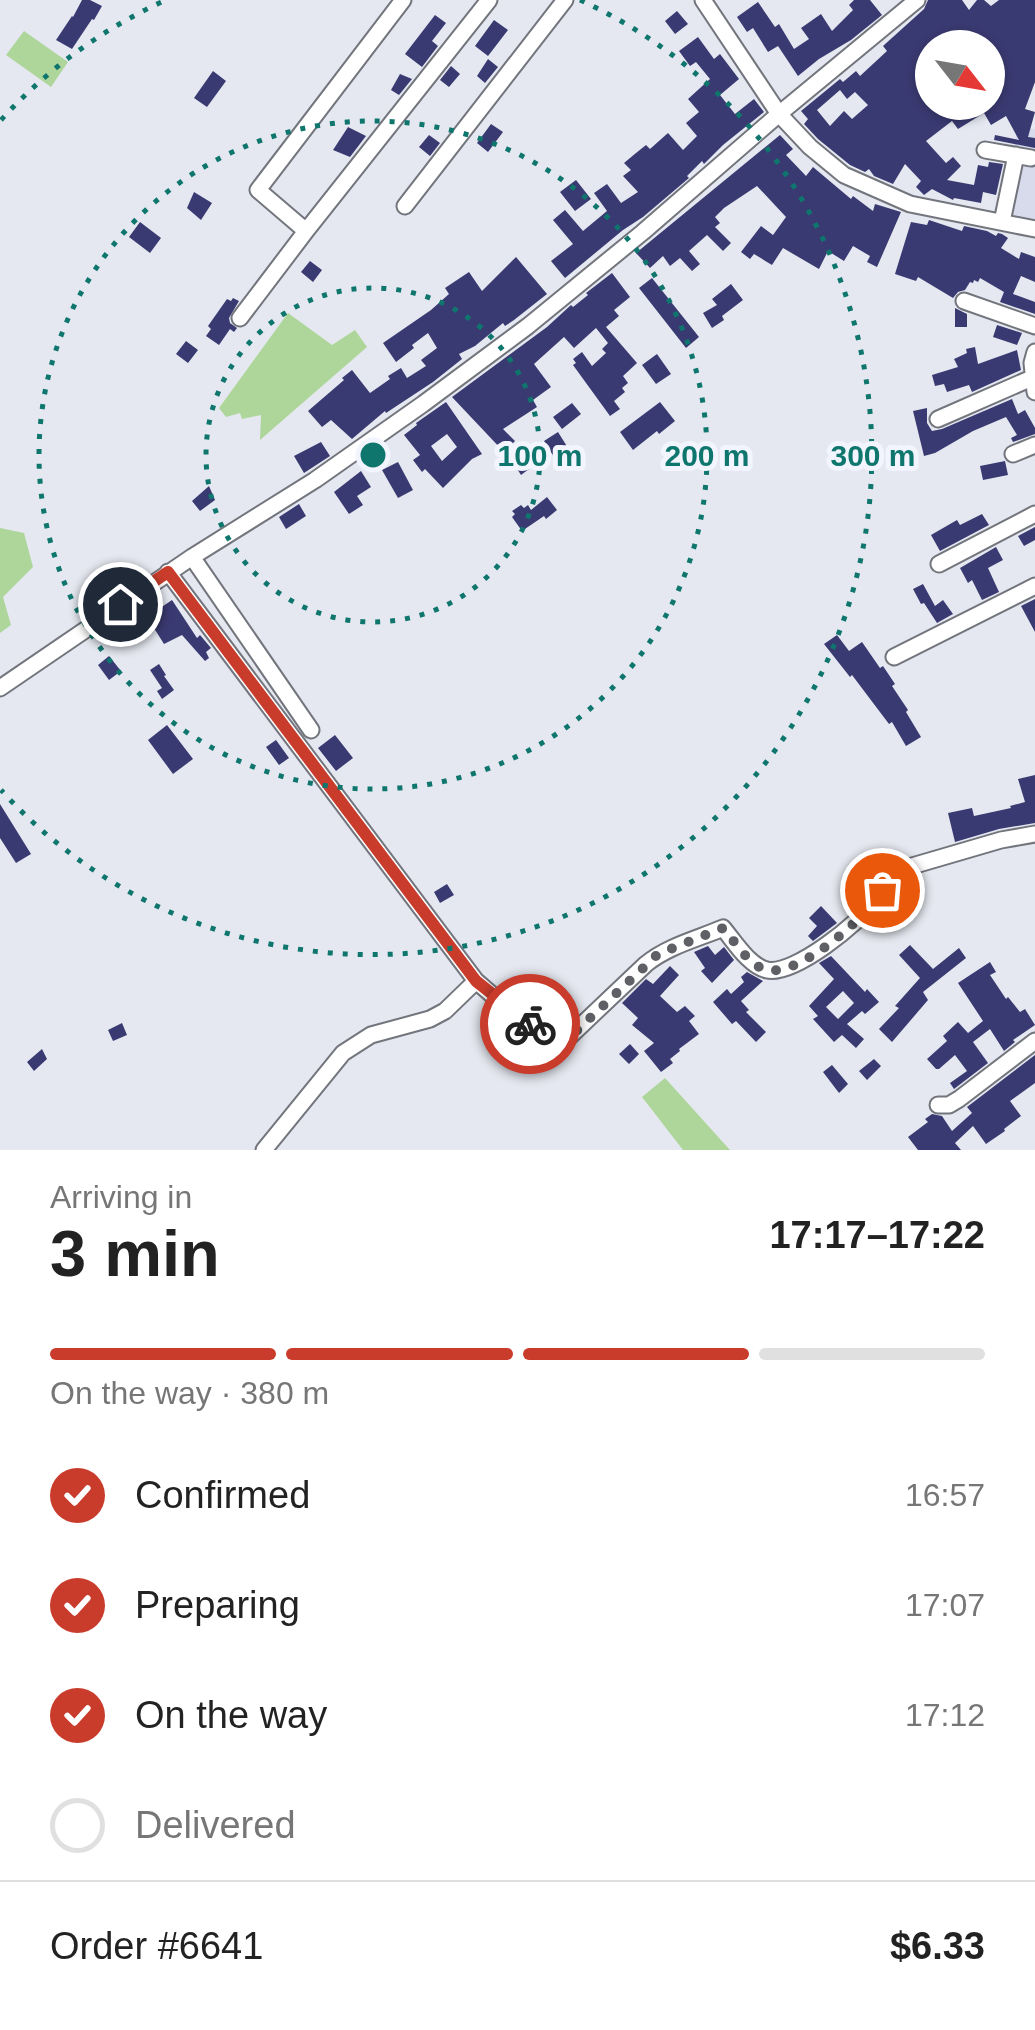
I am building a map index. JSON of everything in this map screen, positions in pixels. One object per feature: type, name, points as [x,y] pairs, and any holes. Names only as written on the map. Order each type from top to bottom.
[{"type":"street","points":[[306,230],[258,190],[403,0]]},
{"type":"street","points":[[240,318],[489,0]]},
{"type":"street","points":[[405,206],[565,0]]},
{"type":"street","points":[[703,0],[779,114],[844,175],[910,204],[1035,229]]},
{"type":"street","points":[[0,688],[168,572],[315,480],[528,326],[918,0]]},
{"type":"street","points":[[985,150],[1024,157],[1002,222]]},
{"type":"street","points":[[964,301],[1035,326]]},
{"type":"street","points":[[1035,352],[1035,392]]},
{"type":"street","points":[[938,420],[1034,377]]},
{"type":"street","points":[[1013,454],[1035,444]]},
{"type":"street","points":[[940,564],[1035,514]]},
{"type":"street","points":[[192,557],[311,730]]},
{"type":"street","points":[[168,572],[476,981],[546,1035],[564,1040],[570,1037],[646,964],[674,947],[723,928],[760,968],[791,968],[855,921],[875,901],[888,873],[1035,834]]},
{"type":"street","points":[[894,658],[1035,586]]},
{"type":"street","points":[[264,1150],[343,1053],[372,1035],[445,1011],[476,981]]},
{"type":"street","points":[[938,1106],[959,1099],[1035,1041]]},
{"type":"shaded area","points":[[1018,127],[1035,129],[1035,224],[1004,219]]},
{"type":"green space","points":[[24,31],[68,62],[51,87],[6,55]]},
{"type":"green space","points":[[288,313],[332,345],[355,330],[367,347],[260,440],[261,415],[242,419],[240,413],[226,417],[219,408]]},
{"type":"green space","points":[[0,528],[24,533],[33,567],[3,597],[11,625],[0,633]]},
{"type":"green space","points":[[665,1078],[730,1150],[683,1150],[642,1097]]},
{"type":"building","points":[[82,0],[102,6],[72,49],[56,40]]},
{"type":"building","points":[[854,0],[870,0],[882,15],[798,76],[778,46],[768,52],[753,28],[747,32],[737,17],[758,2],[775,27],[779,24],[794,49],[809,39],[801,28],[821,14],[832,31],[853,10],[849,5]]},
{"type":"building","points":[[928,0],[962,0],[969,10],[977,0],[991,6],[999,0],[1035,0],[1035,82],[1025,109],[1035,112],[1028,137],[1035,138],[1035,148],[994,140],[995,135],[1019,140],[1005,117],[1005,30],[915,30],[915,120],[973,120],[958,129],[952,121],[926,141],[946,163],[953,157],[961,166],[947,180],[974,185],[978,165],[1003,164],[996,195],[983,192],[981,203],[953,200],[932,189],[924,195],[916,187],[921,181],[905,164],[893,184],[874,176],[869,169],[865,172],[850,165],[804,124],[808,119],[801,111],[840,79],[843,82],[856,71],[860,76],[887,51],[883,46],[924,9]],"holes":[[[840,90],[847,99],[855,92],[868,105],[852,119],[844,111],[830,126],[817,110]]]},
{"type":"building","points":[[677,11],[688,24],[675,34],[665,21]]},
{"type":"building","points":[[435,15],[446,23],[432,41],[438,46],[422,67],[405,54]]},
{"type":"building","points":[[494,20],[508,30],[488,56],[475,46]]},
{"type":"building","points":[[698,37],[714,59],[720,54],[739,79],[720,95],[735,114],[754,99],[764,112],[704,164],[702,161],[689,178],[643,217],[565,278],[551,261],[573,244],[553,220],[565,210],[583,231],[607,211],[594,193],[607,184],[621,203],[638,192],[623,176],[631,170],[624,163],[646,145],[650,149],[668,133],[683,150],[697,136],[686,123],[699,112],[688,99],[710,79],[696,62],[690,66],[679,51]]},
{"type":"building","points":[[488,59],[498,67],[485,83],[477,76]]},
{"type":"building","points":[[451,66],[460,74],[449,87],[440,80]]},
{"type":"building","points":[[213,71],[226,81],[207,107],[194,98]]},
{"type":"building","points":[[400,74],[412,79],[399,95],[391,90]]},
{"type":"building","points":[[491,124],[503,132],[488,152],[477,143]]},
{"type":"building","points":[[348,127],[366,136],[350,157],[333,150]]},
{"type":"building","points":[[429,135],[440,143],[430,156],[419,147]]},
{"type":"building","points":[[780,135],[793,149],[786,155],[806,176],[813,167],[851,199],[853,196],[873,211],[875,204],[901,212],[877,267],[867,262],[870,256],[853,246],[844,261],[828,251],[819,269],[783,248],[772,265],[754,254],[750,259],[741,252],[761,226],[773,235],[786,217],[757,186],[715,217],[720,223],[715,227],[731,243],[723,251],[707,235],[689,251],[700,264],[692,271],[680,258],[670,266],[663,256],[650,268],[636,253]]},
{"type":"building","points":[[576,180],[591,199],[575,211],[560,192]]},
{"type":"building","points":[[194,192],[212,203],[201,220],[187,208]]},
{"type":"building","points":[[929,220],[962,231],[964,226],[996,236],[1002,234],[1008,238],[1001,248],[1019,259],[1021,252],[1035,257],[1035,282],[1021,276],[1013,294],[1035,302],[1035,314],[1000,302],[1004,292],[980,278],[953,298],[918,277],[916,281],[895,274],[911,222],[927,225]]},
{"type":"building","points":[[140,222],[161,238],[150,253],[129,237]]},
{"type":"building","points":[[516,257],[547,294],[459,354],[462,359],[433,382],[385,411],[352,439],[331,420],[322,427],[308,411],[352,370],[370,393],[401,368],[407,378],[426,366],[421,360],[437,348],[428,333],[396,362],[383,343],[431,310],[449,294],[445,288],[469,272],[482,291]]},
{"type":"building","points":[[310,261],[322,270],[313,282],[301,272]]},
{"type":"building","points":[[612,273],[630,297],[614,310],[619,316],[606,327],[637,363],[623,376],[628,383],[622,388],[625,392],[614,401],[620,409],[610,416],[573,365],[573,359],[582,352],[592,366],[606,353],[602,349],[608,343],[596,328],[574,348],[564,337],[534,364],[551,387],[533,400],[537,407],[503,429],[515,441],[512,444],[529,469],[521,475],[505,450],[452,397]]},
{"type":"building","points":[[652,278],[699,337],[686,348],[639,288]]},
{"type":"building","points":[[731,284],[743,300],[712,328],[703,313],[717,305],[712,299]]},
{"type":"building","points":[[227,299],[239,301],[229,318],[237,328],[234,332],[230,329],[219,345],[206,336],[211,329],[208,326]]},
{"type":"building","points":[[955,308],[967,314],[967,327],[955,327]]},
{"type":"building","points":[[997,325],[1022,333],[1017,345],[993,337]]},
{"type":"building","points":[[186,341],[198,350],[188,363],[176,354]]},
{"type":"building","points":[[975,347],[978,364],[1017,350],[1021,370],[972,392],[969,385],[947,392],[944,384],[935,386],[932,375],[958,367],[954,359]]},
{"type":"building","points":[[657,354],[671,374],[656,384],[642,365]]},
{"type":"building","points":[[1012,399],[1018,414],[1025,410],[1035,434],[1013,442],[1011,438],[1017,435],[1006,417],[924,456],[913,411],[927,408],[927,423],[932,431]]},
{"type":"building","points":[[446,402],[482,454],[443,488],[413,460],[420,455],[404,435]],"holes":[[[447,434],[457,447],[442,461],[431,446]]]},
{"type":"building","points":[[660,402],[675,421],[633,450],[620,432]]},
{"type":"building","points":[[572,403],[581,414],[562,429],[553,417]]},
{"type":"building","points":[[558,432],[568,448],[554,457],[544,441]]},
{"type":"building","points":[[321,442],[330,456],[304,473],[294,456]]},
{"type":"building","points":[[1005,461],[1008,475],[983,480],[980,466]]},
{"type":"building","points":[[398,462],[413,490],[398,498],[382,470]]},
{"type":"building","points":[[361,471],[371,487],[357,496],[363,505],[349,514],[334,492]]},
{"type":"building","points":[[209,486],[215,500],[200,511],[192,501]]},
{"type":"building","points":[[547,497],[557,510],[522,531],[512,511],[521,505],[528,505],[531,510]]},
{"type":"building","points":[[299,504],[306,516],[286,529],[279,517]]},
{"type":"building","points":[[982,514],[989,525],[940,551],[931,535],[957,520],[960,525]]},
{"type":"building","points":[[1035,527],[1035,540],[1024,546],[1018,536]]},
{"type":"building","points":[[996,547],[1003,560],[988,568],[999,592],[982,600],[972,580],[968,583],[960,568]]},
{"type":"building","points":[[923,584],[935,606],[943,600],[953,614],[937,623],[913,589]]},
{"type":"building","points":[[1035,599],[1035,632],[1021,606]]},
{"type":"building","points":[[172,600],[197,638],[200,635],[211,648],[205,661],[182,635],[164,644],[147,617]]},
{"type":"building","points":[[837,635],[849,651],[862,642],[880,668],[883,666],[921,737],[906,746],[892,722],[889,724],[824,644]]},
{"type":"building","points":[[109,656],[121,671],[109,680],[98,665]]},
{"type":"building","points":[[159,664],[174,690],[162,699],[157,691],[162,688],[150,670]]},
{"type":"building","points":[[167,725],[193,759],[173,774],[148,740]]},
{"type":"building","points":[[335,735],[353,758],[336,771],[318,748]]},
{"type":"building","points":[[276,740],[289,758],[279,765],[266,747]]},
{"type":"building","points":[[1035,775],[1035,823],[955,842],[948,813],[972,808],[974,816],[1025,802],[1018,779]]},
{"type":"building","points":[[0,804],[31,854],[16,863],[0,838]]},
{"type":"building","points":[[447,884],[454,895],[440,903],[434,892]]},
{"type":"building","points":[[821,906],[837,923],[813,941],[808,936],[817,926],[809,918]]},
{"type":"building","points":[[910,945],[933,969],[959,948],[966,958],[923,992],[928,1000],[892,1042],[879,1029],[920,978],[899,955]]},
{"type":"building","points":[[708,946],[715,955],[724,947],[734,960],[712,983],[701,971],[705,968],[694,952]]},
{"type":"building","points":[[831,956],[879,1002],[847,1024],[864,1039],[856,1048],[842,1035],[834,1042],[813,1019],[818,1016],[809,1006],[834,979],[819,963]],"holes":[[[843,991],[854,1003],[838,1019],[826,1007]]]},
{"type":"building","points":[[990,962],[996,972],[990,975],[1006,999],[1020,1012],[1025,1009],[1035,1025],[1004,1051],[990,1029],[973,1042],[988,1063],[954,1089],[950,1083],[967,1071],[955,1055],[939,1069],[927,1059],[947,1041],[943,1036],[958,1022],[968,1033],[983,1021],[958,983]]},
{"type":"building","points":[[670,966],[679,975],[660,996],[677,1012],[685,1006],[695,1016],[689,1021],[699,1034],[679,1049],[670,1059],[673,1063],[661,1072],[644,1051],[654,1043],[632,1025],[638,1018],[622,1003],[646,979],[653,984]]},
{"type":"building","points":[[747,972],[763,981],[741,1001],[749,1010],[746,1012],[766,1032],[756,1042],[736,1021],[732,1024],[713,1002],[727,989],[731,994],[744,982],[741,977]]},
{"type":"building","points":[[122,1023],[127,1035],[113,1041],[108,1030]]},
{"type":"building","points":[[630,1044],[639,1054],[629,1064],[619,1054]]},
{"type":"building","points":[[42,1049],[47,1059],[34,1071],[27,1062]]},
{"type":"building","points":[[1035,1055],[1035,1083],[1010,1101],[1021,1116],[986,1144],[973,1126],[955,1143],[961,1150],[918,1150],[908,1137],[928,1122],[925,1119],[932,1114],[942,1116],[952,1131],[972,1113],[967,1107]]},
{"type":"building","points":[[874,1059],[881,1066],[867,1080],[859,1071]]},
{"type":"building","points":[[832,1065],[848,1084],[839,1093],[823,1072]]},
{"type":"way so far","points":[[530,1024],[546,1035],[564,1040],[658,954],[723,928],[760,968],[791,968],[855,921],[882,890]]},
{"type":"route","points":[[120,604],[168,572],[476,981],[530,1024]]}]
